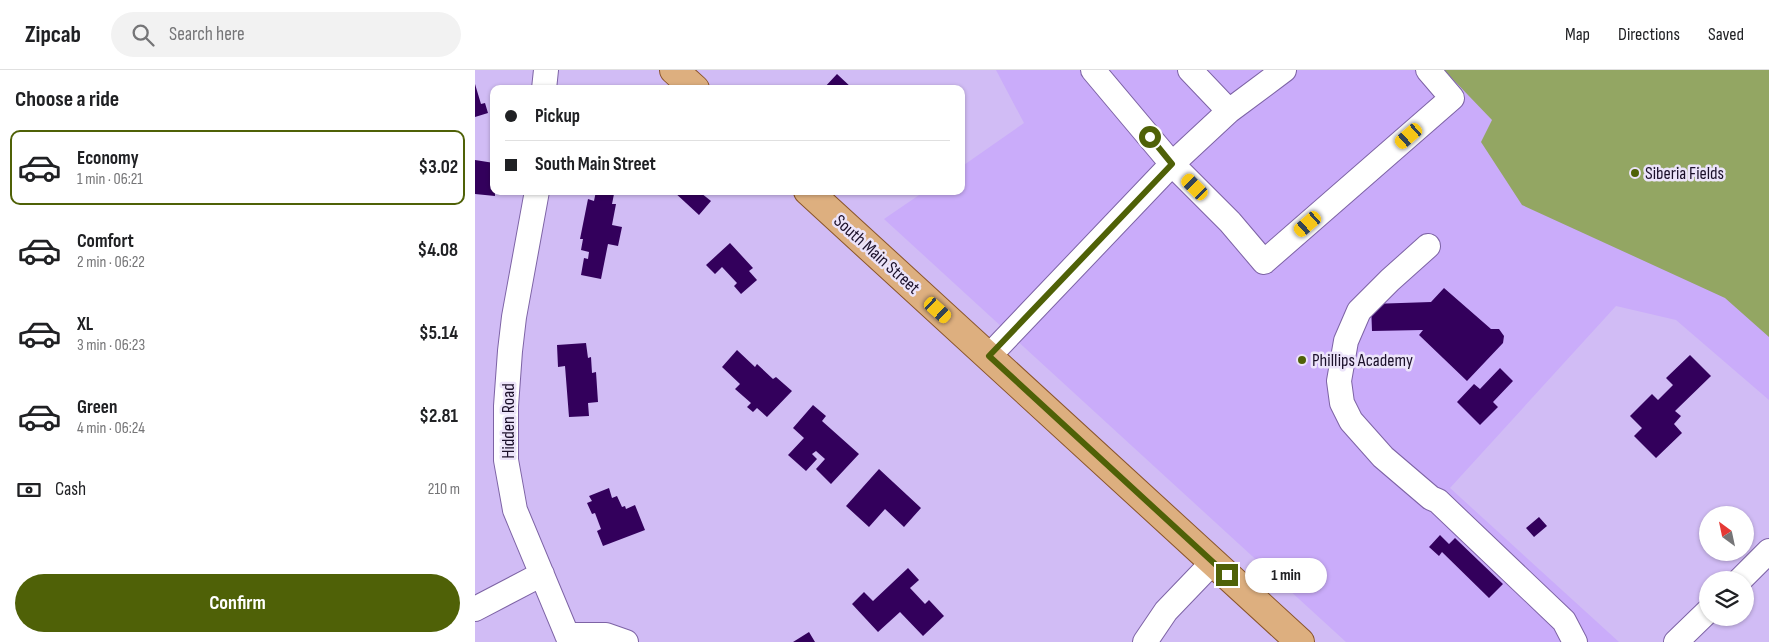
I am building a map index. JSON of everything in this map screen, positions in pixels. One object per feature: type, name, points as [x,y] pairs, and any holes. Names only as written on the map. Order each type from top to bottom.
[{"type":"main road","points":[[674,70],[691,85]]},
{"type":"main road","name":"South Main Street","points":[[811,195],[1300,642]]},
{"type":"street","points":[[544,85],[546,70]]},
{"type":"street","points":[[1093,70],[1172,164],[1230,222],[1264,262],[1452,98],[1427,70]]},
{"type":"street","points":[[1190,70],[1229,112]]},
{"type":"street","points":[[989,356],[1172,164],[1229,112],[1284,70]]},
{"type":"street","name":"Hidden Road","points":[[536,195],[509,351],[506,460],[515,510],[569,638]]},
{"type":"street","points":[[1428,246],[1390,280],[1359,312],[1346,341],[1339,381],[1343,403],[1351,421],[1383,456],[1431,498],[1438,501],[1564,621],[1575,642]]},
{"type":"street","points":[[1749,571],[1769,551]]},
{"type":"street","points":[[1145,642],[1166,611],[1213,562]]},
{"type":"street","points":[[475,609],[542,574]]},
{"type":"street","points":[[1676,642],[1699,620]]},
{"type":"street","points":[[569,638],[606,635],[626,642]]},
{"type":"shaded area","name":"Phillips Academy","points":[[996,70],[1769,70],[1769,400],[1676,320],[1616,306],[1450,488],[1619,642],[1346,642],[884,219],[919,195],[965,195],[965,164],[1024,123]]},
{"type":"green space","name":"Siberia Fields","points":[[1444,70],[1769,70],[1769,337],[1725,298],[1522,205],[1481,142],[1492,120]]},
{"type":"building","points":[[837,74],[849,85],[827,85]]},
{"type":"building","points":[[475,84],[481,104],[485,103],[488,113],[475,117]]},
{"type":"building","points":[[475,160],[490,162],[490,195],[495,196],[475,194]]},
{"type":"building","points":[[595,195],[614,195],[612,204],[616,204],[612,225],[622,227],[618,246],[608,244],[601,279],[581,275],[584,258],[588,259],[589,252],[581,250],[583,239],[580,239],[588,199],[594,201]]},
{"type":"building","points":[[677,195],[704,195],[711,201],[699,215]]},
{"type":"building","points":[[730,243],[753,268],[749,271],[757,280],[741,294],[734,286],[737,283],[722,267],[715,274],[706,265]]},
{"type":"building","points":[[1444,288],[1491,329],[1499,329],[1504,336],[1503,343],[1467,381],[1419,335],[1423,330],[1372,331],[1371,304],[1431,302]]},
{"type":"building","points":[[586,343],[588,358],[591,357],[592,373],[596,372],[598,402],[588,403],[589,416],[569,417],[565,366],[558,367],[557,345]]},
{"type":"building","points":[[737,350],[755,367],[757,364],[773,379],[776,377],[792,391],[767,417],[757,408],[753,412],[747,407],[751,403],[735,389],[740,384],[722,367]]},
{"type":"building","points":[[1690,355],[1711,376],[1675,411],[1681,416],[1674,424],[1682,433],[1656,458],[1634,436],[1642,428],[1630,416],[1652,394],[1658,400],[1673,385],[1666,378]]},
{"type":"building","points":[[1500,368],[1513,381],[1493,402],[1498,407],[1480,425],[1457,402],[1474,384],[1480,389]]},
{"type":"building","points":[[813,405],[826,416],[822,421],[859,454],[831,484],[816,469],[825,459],[816,451],[812,454],[817,459],[806,471],[788,455],[804,438],[793,428]]},
{"type":"building","points":[[879,469],[921,508],[904,527],[885,509],[869,527],[846,506]]},
{"type":"building","points":[[609,488],[612,498],[617,496],[622,507],[625,506],[626,509],[635,505],[645,530],[603,546],[597,531],[601,529],[595,513],[592,514],[587,503],[592,501],[589,496]]},
{"type":"building","points":[[1539,517],[1547,526],[1534,537],[1526,528]]},
{"type":"building","points":[[1440,535],[1449,544],[1455,538],[1503,584],[1489,598],[1442,552],[1439,556],[1429,547]]},
{"type":"building","points":[[908,568],[919,580],[910,588],[925,604],[929,600],[944,616],[923,636],[900,612],[878,632],[852,604],[864,592],[873,601]]},
{"type":"building","points":[[809,632],[815,642],[793,642]]},
{"type":"place","name":"Siberia Fields","points":[[1635,173]]},
{"type":"place","name":"Phillips Academy","points":[[1302,360]]},
{"type":"route","points":[[1150,137],[1172,164],[989,356],[1227,575]]}]
